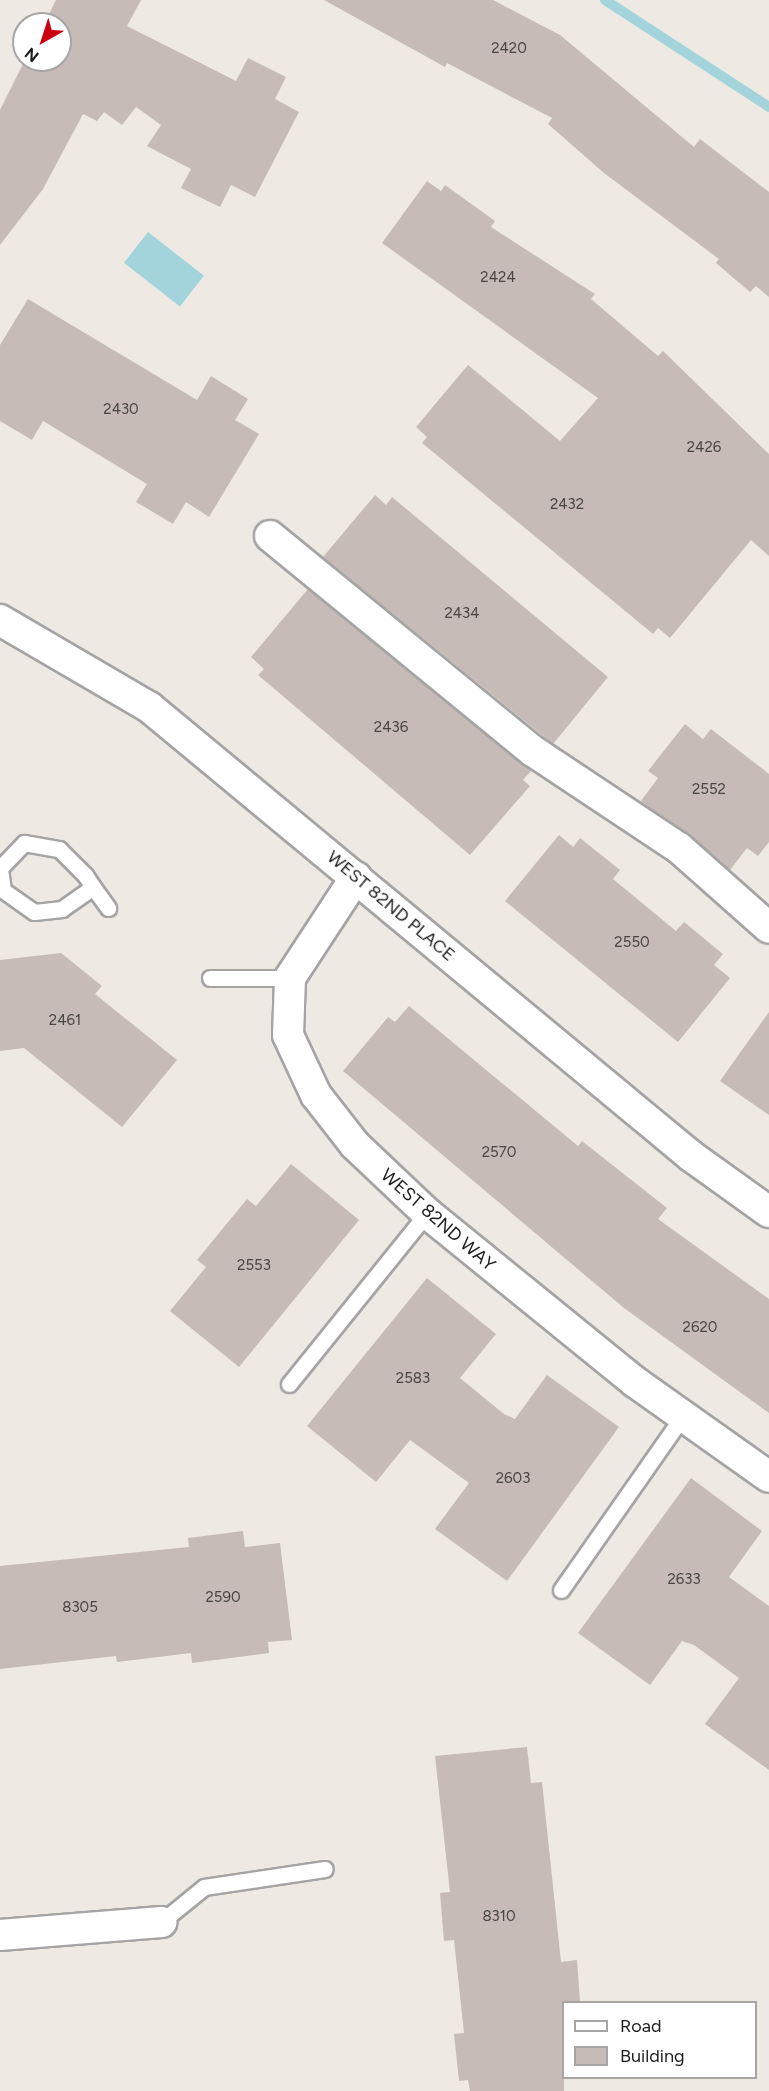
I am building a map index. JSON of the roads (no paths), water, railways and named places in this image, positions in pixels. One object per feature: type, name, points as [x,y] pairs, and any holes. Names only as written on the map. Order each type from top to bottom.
[{"type":"street","points":[[270,536],[533,750],[679,848],[769,928]]},
{"type":"street","name":"WEST 82ND PLACE","points":[[0,620],[149,707],[691,1156],[769,1212]]},
{"type":"street","points":[[290,978],[356,877]]},
{"type":"street","name":"WEST 82ND WAY","points":[[290,978],[288,1035],[316,1095],[355,1145],[427,1213],[682,1416],[769,1477]]},
{"type":"street","points":[[0,1935],[161,1922]]},
{"type":"lane","points":[[93,887],[63,909],[34,912],[3,890],[0,868],[24,843],[60,849],[93,887],[108,908]]},
{"type":"lane","points":[[210,978],[290,978]]},
{"type":"lane","points":[[289,1383],[427,1213]]},
{"type":"lane","points":[[561,1590],[682,1416]]},
{"type":"lane","points":[[161,1922],[204,1887],[325,1869]]},
{"type":"water","points":[[148,232],[204,276],[180,306],[124,263]]},
{"type":"waterway","points":[[605,0],[769,107]]}]
